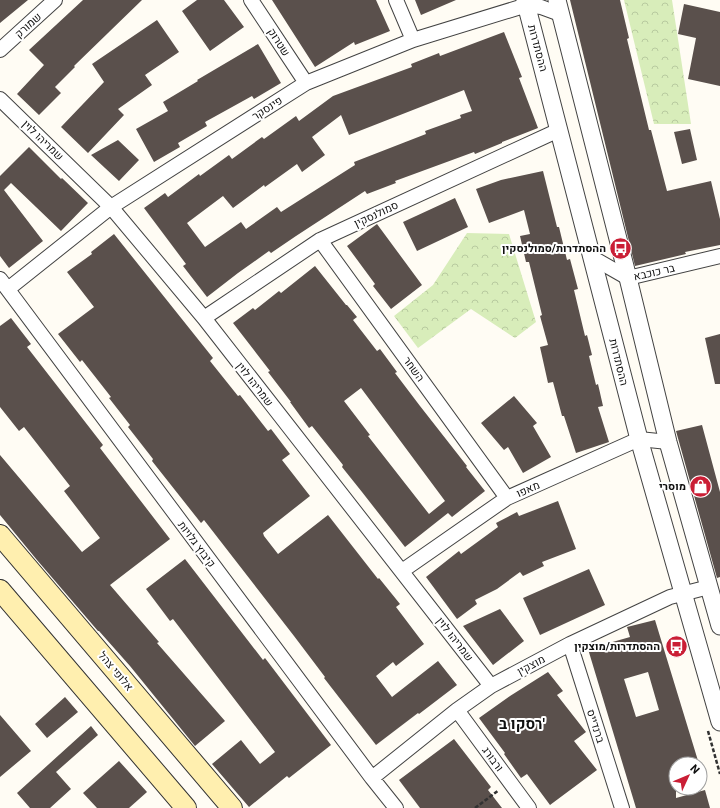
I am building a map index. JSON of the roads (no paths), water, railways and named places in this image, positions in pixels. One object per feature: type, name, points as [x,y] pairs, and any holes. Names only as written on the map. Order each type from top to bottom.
[{"type":"main road","name":"אלופי צהל","points":[[0,535],[232,808]]},
{"type":"main road","points":[[0,590],[186,808]]},
{"type":"street","name":"שמורק","points":[[0,50],[56,0]]},
{"type":"street","name":"שטרוק","points":[[251,0],[306,83]]},
{"type":"street","points":[[396,0],[413,40]]},
{"type":"street","name":"פינסקר","points":[[4,284],[111,207],[306,83],[413,40],[526,3],[541,7],[559,7]]},
{"type":"street","name":"ההסתדרות","points":[[526,3],[639,439],[720,722]]},
{"type":"street","points":[[559,7],[668,442],[720,626]]},
{"type":"street","name":"שמריהו לוין","points":[[0,99],[111,207],[204,318],[492,686]]},
{"type":"street","name":"סמולנסקין","points":[[204,318],[320,240],[559,130]]},
{"type":"street","name":"השחר","points":[[320,240],[507,498]]},
{"type":"street","name":"בר כוכבא","points":[[592,258],[628,278],[720,256]]},
{"type":"street","name":"קיבוץ גלויות","points":[[4,284],[372,778],[396,808]]},
{"type":"street","name":"מאפו","points":[[402,571],[507,498],[639,439],[668,442]]},
{"type":"street","name":"מוצקין","points":[[372,778],[457,710],[492,686],[570,644],[670,597],[709,587]]},
{"type":"street","name":"ברנדייס","points":[[570,644],[622,808]]},
{"type":"street","name":"ורבורג","points":[[457,710],[528,808]]},
{"type":"place","name":"ההסתדרות/סמולנסקין","points":[[621,248]]},
{"type":"place","name":"מוסרי","points":[[701,486]]},
{"type":"place","name":"ההסתדרות/מוצקין","points":[[676,646]]},
{"type":"district","name":"רסקו ב'","points":[[522,724]]}]
